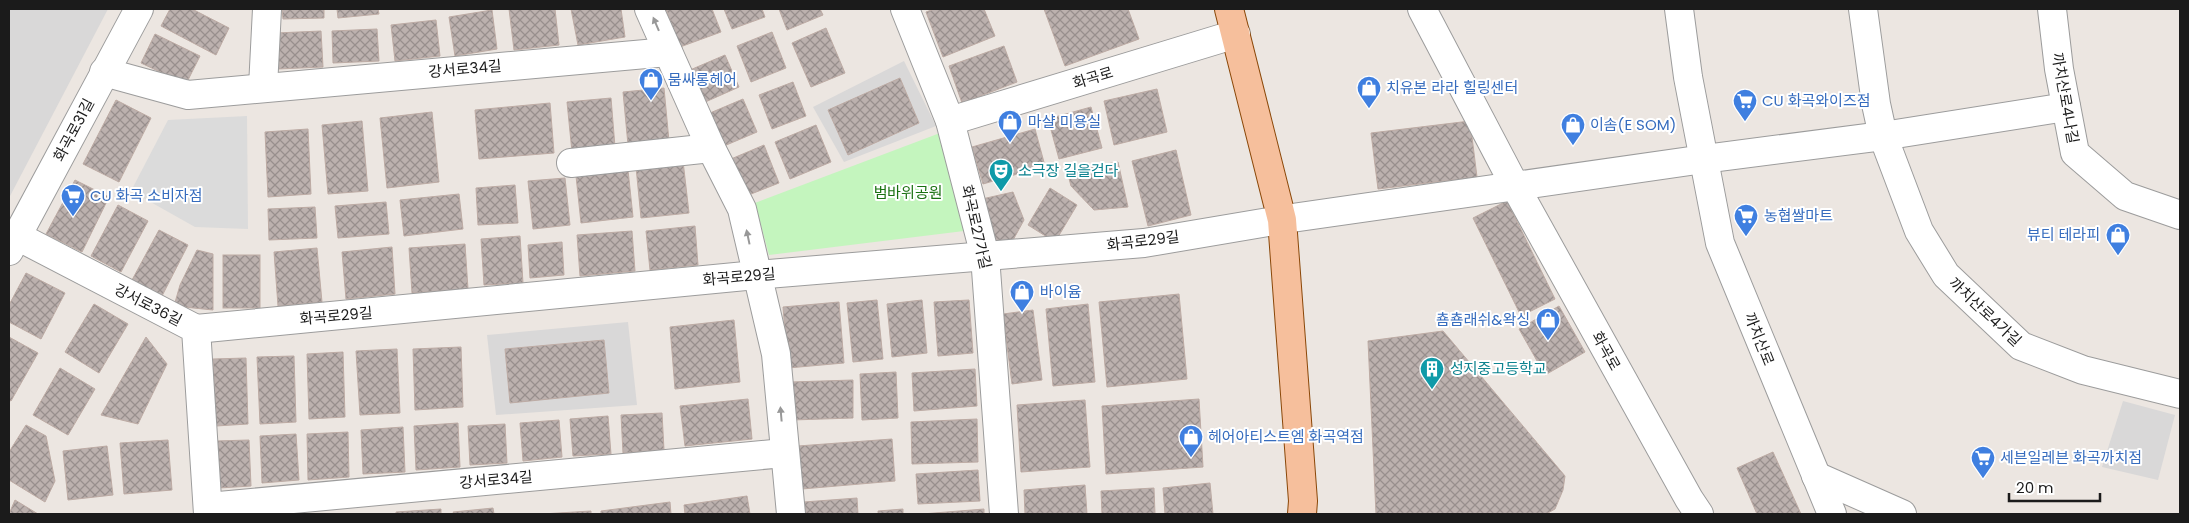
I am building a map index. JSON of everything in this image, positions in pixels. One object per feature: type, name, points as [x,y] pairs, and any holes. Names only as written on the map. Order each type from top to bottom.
[{"type":"main road","name":"화곡로","points":[[1232,22],[1282,220],[1302,491],[1302,514]]},
{"type":"street","name":"화곡로31길","points":[[13,244],[139,9]]},
{"type":"street","points":[[263,87],[267,9]]},
{"type":"street","points":[[649,9],[711,148],[742,210],[776,354],[784,453],[792,514]]},
{"type":"street","name":"화곡로27가길","points":[[905,9],[950,121],[986,256],[1004,514]]},
{"type":"street","name":"화곡로","points":[[1422,9],[1515,186],[1699,514]]},
{"type":"street","name":"까치산로","points":[[1679,9],[1688,77],[1720,243],[1832,514]]},
{"type":"street","name":"까치산로4가길","points":[[1863,9],[1876,104],[1883,136],[1919,231],[1946,275],[2021,346],[2082,370],[2180,394]]},
{"type":"street","name":"까치산로4나길","points":[[2052,9],[2059,69],[2075,154],[2125,196],[2180,215]]},
{"type":"street","name":"화곡로","points":[[950,121],[1232,22]]},
{"type":"street","name":"강서로34길","points":[[104,72],[188,95],[668,52]]},
{"type":"street","points":[[1282,220],[1704,159],[1883,136],[2066,107]]},
{"type":"street","points":[[571,163],[711,148]]},
{"type":"street","name":"화곡로29길","points":[[196,329],[756,275],[1144,243],[1282,220]]},
{"type":"street","name":"강서로36길","points":[[13,244],[196,329],[208,511]]},
{"type":"street","name":"강서로34길","points":[[208,511],[784,453]]},
{"type":"street","points":[[1816,476],[1902,514]]},
{"type":"shaded area","points":[[9,9],[108,9],[9,198]]},
{"type":"shaded area","points":[[904,61],[936,126],[844,162],[813,107]]},
{"type":"shaded area","points":[[247,116],[248,229],[195,227],[131,191],[168,120]]},
{"type":"shaded area","points":[[628,322],[637,405],[496,415],[487,335]]},
{"type":"shaded area","points":[[2123,401],[2175,415],[2158,480],[2102,467]]},
{"type":"green space","name":"범바위공원","points":[[940,133],[964,231],[769,255],[755,203]]},
{"type":"building","points":[[170,9],[192,9],[229,28],[216,55],[161,26]]},
{"type":"building","points":[[282,9],[324,9],[324,18],[283,19]]},
{"type":"building","points":[[337,9],[378,9],[379,14],[338,18]]},
{"type":"building","points":[[509,9],[555,9],[559,45],[514,50]]},
{"type":"building","points":[[571,9],[621,9],[625,37],[578,45]]},
{"type":"building","points":[[666,9],[712,9],[721,32],[680,47]]},
{"type":"building","points":[[724,9],[762,9],[765,17],[732,29]]},
{"type":"building","points":[[779,9],[820,9],[823,15],[787,30]]},
{"type":"building","points":[[934,9],[984,9],[995,36],[943,57],[926,12]]},
{"type":"building","points":[[1044,9],[1128,9],[1139,39],[1065,66]]},
{"type":"building","points":[[492,10],[497,49],[455,56],[449,17]]},
{"type":"building","points":[[436,20],[440,56],[395,61],[391,25]]},
{"type":"building","points":[[826,28],[845,73],[811,87],[792,43]]},
{"type":"building","points":[[377,29],[379,61],[333,63],[332,31]]},
{"type":"building","points":[[321,31],[323,67],[278,69],[276,33]]},
{"type":"building","points":[[772,32],[786,68],[751,82],[737,46]]},
{"type":"building","points":[[155,34],[200,56],[186,84],[141,63]]},
{"type":"building","points":[[1004,46],[1017,82],[962,103],[949,66]]},
{"type":"building","points":[[725,55],[739,87],[703,103],[690,70]]},
{"type":"building","points":[[900,78],[919,123],[848,155],[828,110]]},
{"type":"building","points":[[793,82],[806,116],[772,129],[759,95]]},
{"type":"building","points":[[664,88],[669,141],[628,145],[623,92]]},
{"type":"building","points":[[1157,89],[1167,132],[1114,145],[1104,101]]},
{"type":"building","points":[[611,98],[615,147],[572,152],[567,102]]},
{"type":"building","points":[[743,99],[757,132],[724,146],[710,113]]},
{"type":"building","points":[[116,100],[151,118],[119,182],[83,164]]},
{"type":"building","points":[[550,103],[554,153],[479,159],[475,110]]},
{"type":"building","points":[[1091,107],[1102,148],[1059,159],[1048,119]]},
{"type":"building","points":[[432,112],[439,182],[387,188],[380,118]]},
{"type":"building","points":[[362,121],[368,191],[328,194],[322,125]]},
{"type":"building","points":[[1470,121],[1477,177],[1378,189],[1371,133]]},
{"type":"building","points":[[816,125],[831,162],[790,179],[775,142]]},
{"type":"building","points":[[308,129],[311,194],[268,197],[265,132]]},
{"type":"building","points":[[1035,129],[1045,166],[983,184],[972,147]]},
{"type":"building","points":[[764,145],[779,183],[746,196],[731,159]]},
{"type":"building","points":[[1176,150],[1191,215],[1148,226],[1132,161]]},
{"type":"building","points":[[683,161],[689,213],[641,218],[636,167]]},
{"type":"building","points":[[1118,162],[1128,207],[1094,210],[1071,186],[1067,171]]},
{"type":"building","points":[[628,170],[633,217],[581,223],[576,176]]},
{"type":"building","points":[[565,178],[570,225],[533,229],[528,181]]},
{"type":"building","points":[[75,180],[109,197],[82,252],[46,234]]},
{"type":"building","points":[[515,185],[518,223],[478,225],[476,188]]},
{"type":"building","points":[[1050,188],[1077,205],[1055,242],[1028,225]]},
{"type":"building","points":[[1013,192],[1024,220],[1012,242],[994,243],[982,199]]},
{"type":"building","points":[[459,194],[463,229],[404,236],[400,200]]},
{"type":"building","points":[[1507,201],[1555,299],[1521,316],[1473,218]]},
{"type":"building","points":[[386,202],[389,234],[338,238],[335,206]]},
{"type":"building","points":[[118,205],[148,221],[121,272],[91,256]]},
{"type":"building","points":[[315,207],[317,238],[269,240],[268,209]]},
{"type":"building","points":[[695,226],[698,265],[650,270],[646,231]]},
{"type":"building","points":[[159,230],[188,245],[162,296],[132,280]]},
{"type":"building","points":[[632,231],[635,271],[580,276],[577,235]]},
{"type":"building","points":[[520,236],[523,283],[484,285],[481,239]]},
{"type":"building","points":[[562,242],[564,275],[530,278],[528,245]]},
{"type":"building","points":[[465,244],[468,289],[412,293],[409,248]]},
{"type":"building","points":[[392,247],[395,294],[346,299],[342,252]]},
{"type":"building","points":[[317,248],[322,302],[278,306],[274,252]]},
{"type":"building","points":[[197,250],[213,254],[213,310],[174,306],[180,285]]},
{"type":"building","points":[[223,255],[260,255],[260,308],[223,308]]},
{"type":"building","points":[[26,273],[65,293],[41,339],[9,322],[9,305]]},
{"type":"building","points":[[1179,294],[1187,379],[1107,387],[1099,302]]},
{"type":"building","points":[[877,300],[883,359],[853,362],[847,303]]},
{"type":"building","points":[[922,300],[927,353],[892,357],[887,304]]},
{"type":"building","points":[[969,300],[973,353],[938,356],[934,302]]},
{"type":"building","points":[[839,302],[844,363],[788,368],[783,307]]},
{"type":"building","points":[[94,304],[128,324],[99,373],[65,352]]},
{"type":"building","points":[[1088,304],[1095,382],[1053,386],[1046,309]]},
{"type":"building","points":[[1559,306],[1585,352],[1545,375],[1519,329]]},
{"type":"building","points":[[1033,310],[1042,380],[1012,384],[1003,314]]},
{"type":"building","points":[[734,320],[740,382],[675,389],[670,327]]},
{"type":"building","name":"성지중고등학교","points":[[1443,331],[1565,476],[1563,490],[1555,509],[1546,514],[1376,514],[1368,341]]},
{"type":"building","points":[[9,337],[38,353],[11,401],[9,400]]},
{"type":"building","points":[[146,337],[167,364],[138,424],[101,415]]},
{"type":"building","points":[[604,340],[609,393],[510,403],[505,349]]},
{"type":"building","points":[[461,347],[463,407],[415,410],[413,349]]},
{"type":"building","points":[[397,349],[400,413],[360,415],[356,351]]},
{"type":"building","points":[[343,352],[345,417],[309,419],[307,354]]},
{"type":"building","points":[[294,356],[296,422],[260,424],[257,357]]},
{"type":"building","points":[[246,358],[248,424],[216,426],[213,359]]},
{"type":"building","points":[[60,368],[95,389],[68,435],[33,415]]},
{"type":"building","points":[[975,369],[977,406],[914,411],[912,373]]},
{"type":"building","points":[[896,372],[898,418],[862,420],[860,374]]},
{"type":"building","points":[[853,380],[853,418],[792,420],[791,382]]},
{"type":"building","points":[[748,399],[752,439],[685,446],[680,406]]},
{"type":"building","points":[[1199,399],[1203,467],[1106,474],[1102,406]]},
{"type":"building","points":[[1085,400],[1090,467],[1021,472],[1017,405]]},
{"type":"building","points":[[662,413],[664,450],[623,453],[621,415]]},
{"type":"building","points":[[608,416],[611,454],[573,456],[570,419]]},
{"type":"building","points":[[977,419],[978,462],[912,464],[911,422]]},
{"type":"building","points":[[559,420],[562,457],[523,461],[520,423]]},
{"type":"building","points":[[458,423],[460,467],[416,470],[414,426]]},
{"type":"building","points":[[505,424],[507,463],[470,465],[468,426]]},
{"type":"building","points":[[26,425],[46,436],[55,481],[45,502],[9,480],[9,452]]},
{"type":"building","points":[[403,427],[405,472],[363,474],[361,430]]},
{"type":"building","points":[[348,432],[349,477],[308,480],[307,434]]},
{"type":"building","points":[[296,434],[299,480],[262,483],[260,436]]},
{"type":"building","points":[[892,439],[895,481],[802,489],[798,446]]},
{"type":"building","points":[[168,440],[172,490],[124,494],[120,443]]},
{"type":"building","points":[[249,440],[251,486],[219,488],[216,441]]},
{"type":"building","points":[[107,446],[113,495],[68,500],[63,451]]},
{"type":"building","points":[[1773,452],[1801,514],[1757,514],[1737,468]]},
{"type":"building","points":[[978,470],[980,501],[918,504],[916,474]]},
{"type":"building","points":[[1210,483],[1213,514],[1165,514],[1163,488]]},
{"type":"building","points":[[1085,485],[1087,514],[1025,514],[1024,490]]},
{"type":"building","points":[[1154,488],[1155,514],[1102,514],[1101,491]]},
{"type":"building","points":[[747,496],[750,514],[685,514],[684,505]]},
{"type":"building","points":[[857,498],[858,514],[805,514],[804,502]]},
{"type":"building","points":[[15,500],[38,514],[9,514]]},
{"type":"building","points":[[670,502],[671,514],[601,514],[601,511]]},
{"type":"building","points":[[493,508],[494,514],[454,514],[453,512]]},
{"type":"building","points":[[441,509],[441,514],[396,514],[396,512]]},
{"type":"building","points":[[903,509],[903,514],[878,514],[878,511]]},
{"type":"building","points":[[984,509],[984,514],[922,514]]},
{"type":"building","points":[[591,511],[591,514],[542,514]]},
{"type":"place","name":"뭄싸롱헤어","points":[[651,101]]},
{"type":"place","name":"치유본 라라 힐링센터","points":[[1369,109]]},
{"type":"place","name":"CU 화곡와이즈점","points":[[1745,122]]},
{"type":"place","name":"마샬 미용실","points":[[1010,143]]},
{"type":"place","name":"이솜(E SOM)","points":[[1573,146]]},
{"type":"place","name":"소극장 길을걷다","points":[[1001,192]]},
{"type":"place","name":"CU 화곡 소비자점","points":[[73,217]]},
{"type":"place","name":"농협쌀마트","points":[[1746,237]]},
{"type":"place","name":"뷰티 테라피","points":[[2118,256]]},
{"type":"place","name":"바이윰","points":[[1022,313]]},
{"type":"place","name":"춈춈래쉬&왁싱","points":[[1548,341]]},
{"type":"place","name":"성지중고등학교","points":[[1432,390]]},
{"type":"place","name":"헤어아티스트엠 화곡역점","points":[[1191,458]]},
{"type":"place","name":"세븐일레븐 화곡까치점","points":[[1983,479]]}]
